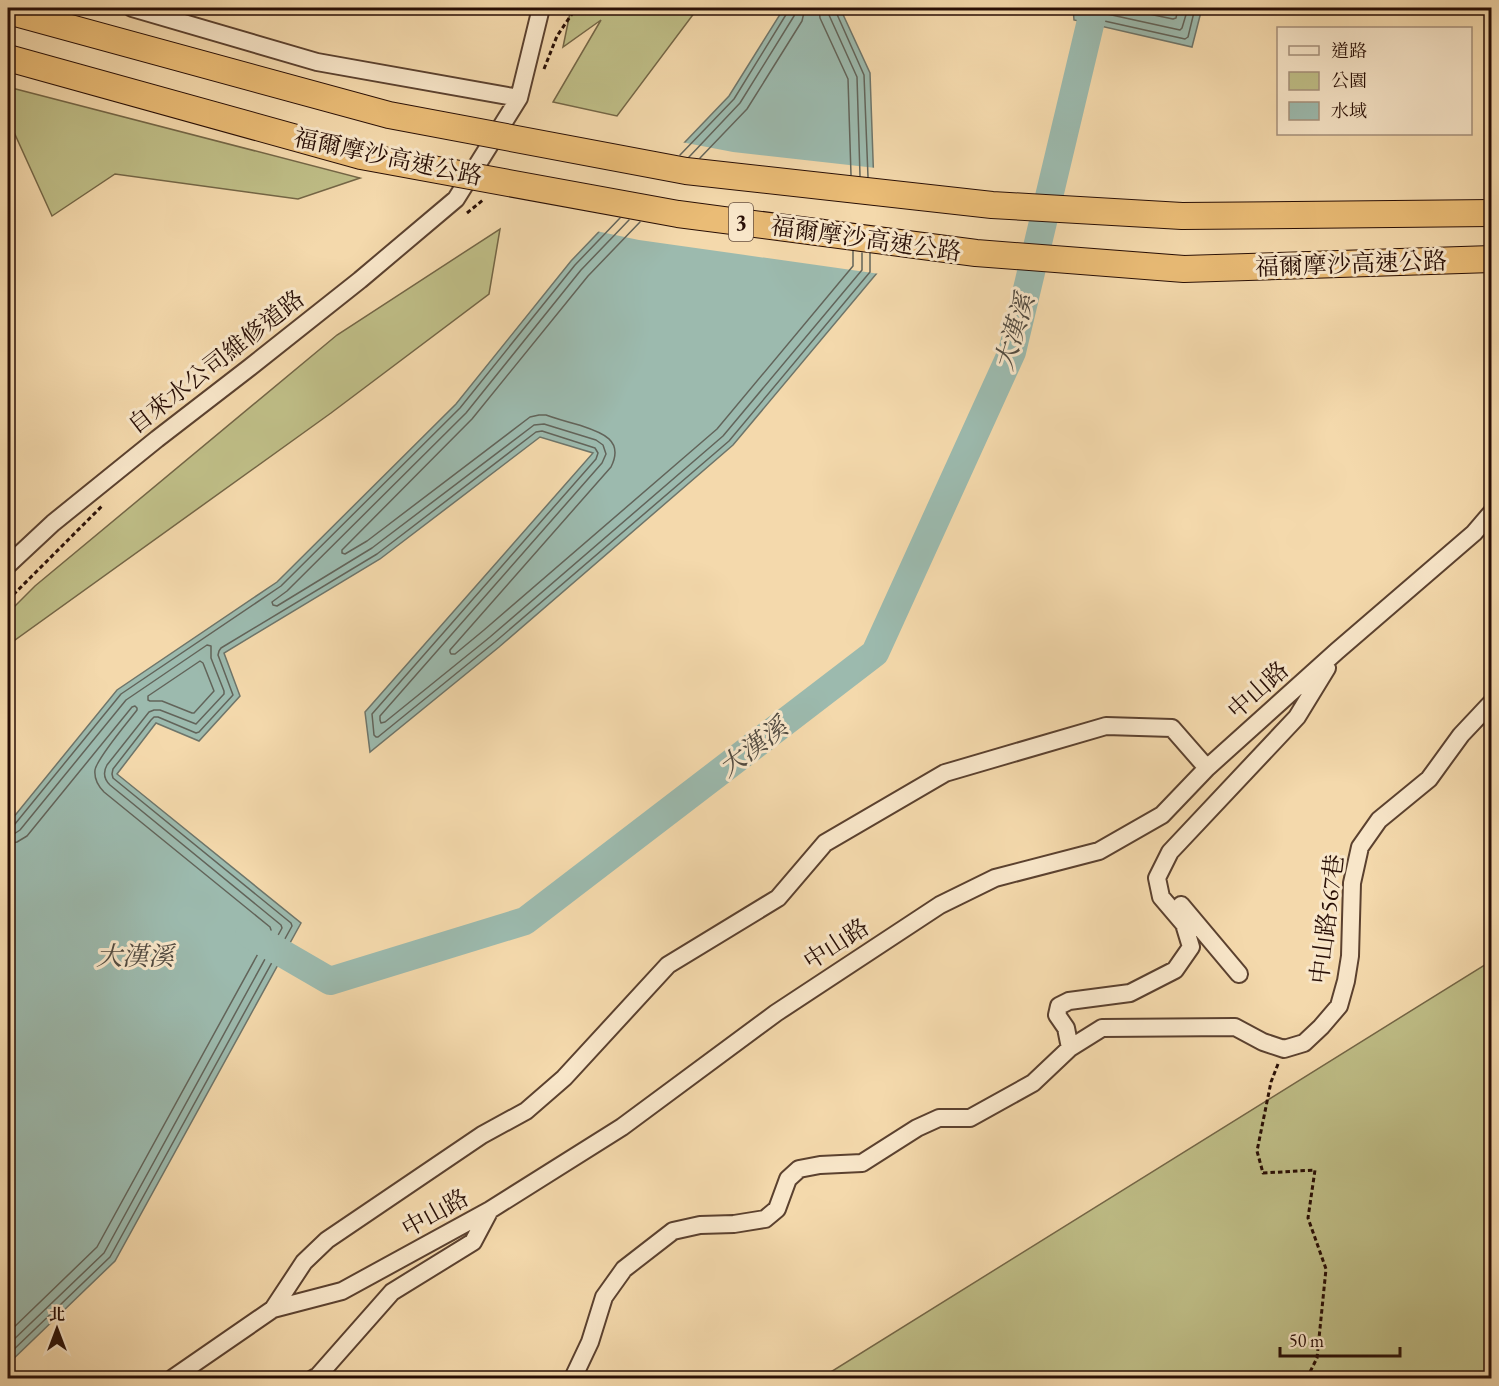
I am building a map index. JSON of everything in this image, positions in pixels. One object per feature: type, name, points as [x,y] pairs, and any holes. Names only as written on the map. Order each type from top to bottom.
[{"type":"highway","name":"福爾摩沙高速公路","points":[[8,11],[389,115],[686,171],[992,205],[1182,216],[1491,213]]},
{"type":"highway","name":"福爾摩沙高速公路","points":[[8,58],[361,156],[690,216],[976,253],[1184,269],[1491,259]]},
{"type":"street","points":[[132,8],[317,62],[519,98]]},
{"type":"street","name":"自來水公司維修道路","points":[[8,565],[70,509],[360,280],[456,199],[519,98],[541,8]]},
{"type":"street","name":"中山路","points":[[173,1378],[273,1309],[342,1291],[490,1210],[622,1127],[776,1013],[940,905],[995,878],[1099,851],[1162,815],[1207,768],[1337,651],[1474,533],[1491,512]]},
{"type":"street","points":[[1070,1048],[1066,1028],[1057,1015],[1059,1006],[1068,1001],[1130,993],[1175,970],[1191,947],[1184,924],[1161,897],[1157,878],[1170,852],[1297,717],[1337,651]]},
{"type":"street","name":"中山路567巷","points":[[1284,1049],[1304,1043],[1339,1006],[1350,956],[1352,883],[1360,847],[1379,820],[1429,779],[1461,735],[1491,702]]},
{"type":"street","points":[[273,1309],[304,1262],[327,1240],[482,1135],[526,1111],[564,1078],[668,965],[778,898],[825,843],[945,773],[1106,726],[1172,728],[1207,768]]},
{"type":"street","points":[[1157,878],[1239,974]]},
{"type":"street","points":[[573,1378],[590,1342],[604,1297],[624,1269],[673,1231],[700,1225],[734,1224],[765,1219],[777,1209],[788,1179],[798,1169],[820,1165],[862,1163],[917,1128],[939,1118],[970,1118],[1033,1083],[1070,1048],[1102,1028],[1235,1028],[1263,1042],[1284,1049]]},
{"type":"street","points":[[314,1378],[392,1292],[473,1242],[490,1210]]},
{"type":"path","points":[[1284,1049],[1270,1082],[1257,1151],[1263,1173],[1315,1170],[1308,1218],[1326,1269],[1317,1358],[1307,1378]]},
{"type":"green space","points":[[571,8],[698,8],[617,116],[553,102],[601,20],[563,47]]},
{"type":"green space","points":[[8,87],[360,178],[298,199],[115,174],[52,216],[8,119]]},
{"type":"green space","points":[[500,229],[489,294],[331,413],[8,645],[8,613],[35,586],[337,335]]},
{"type":"green space","points":[[1491,961],[1491,1378],[821,1378]]},
{"type":"water","name":"大漢溪","points":[[784,8],[840,8],[870,73],[877,273],[733,445],[499,647],[370,752],[365,712],[593,453],[540,437],[380,559],[224,653],[240,696],[199,741],[156,723],[117,774],[301,923],[115,1261],[8,1364],[8,824],[117,690],[277,582],[456,404],[571,261],[729,96]]},
{"type":"water","points":[[1073,8],[1202,8],[1192,47],[1074,20]]},
{"type":"pier","points":[[681,142],[733,152],[876,168],[880,274],[639,240],[596,231]]},
{"type":"waterway","name":"大漢溪","points":[[249,934],[330,981],[525,921],[875,653],[1012,352],[1094,8]]}]
